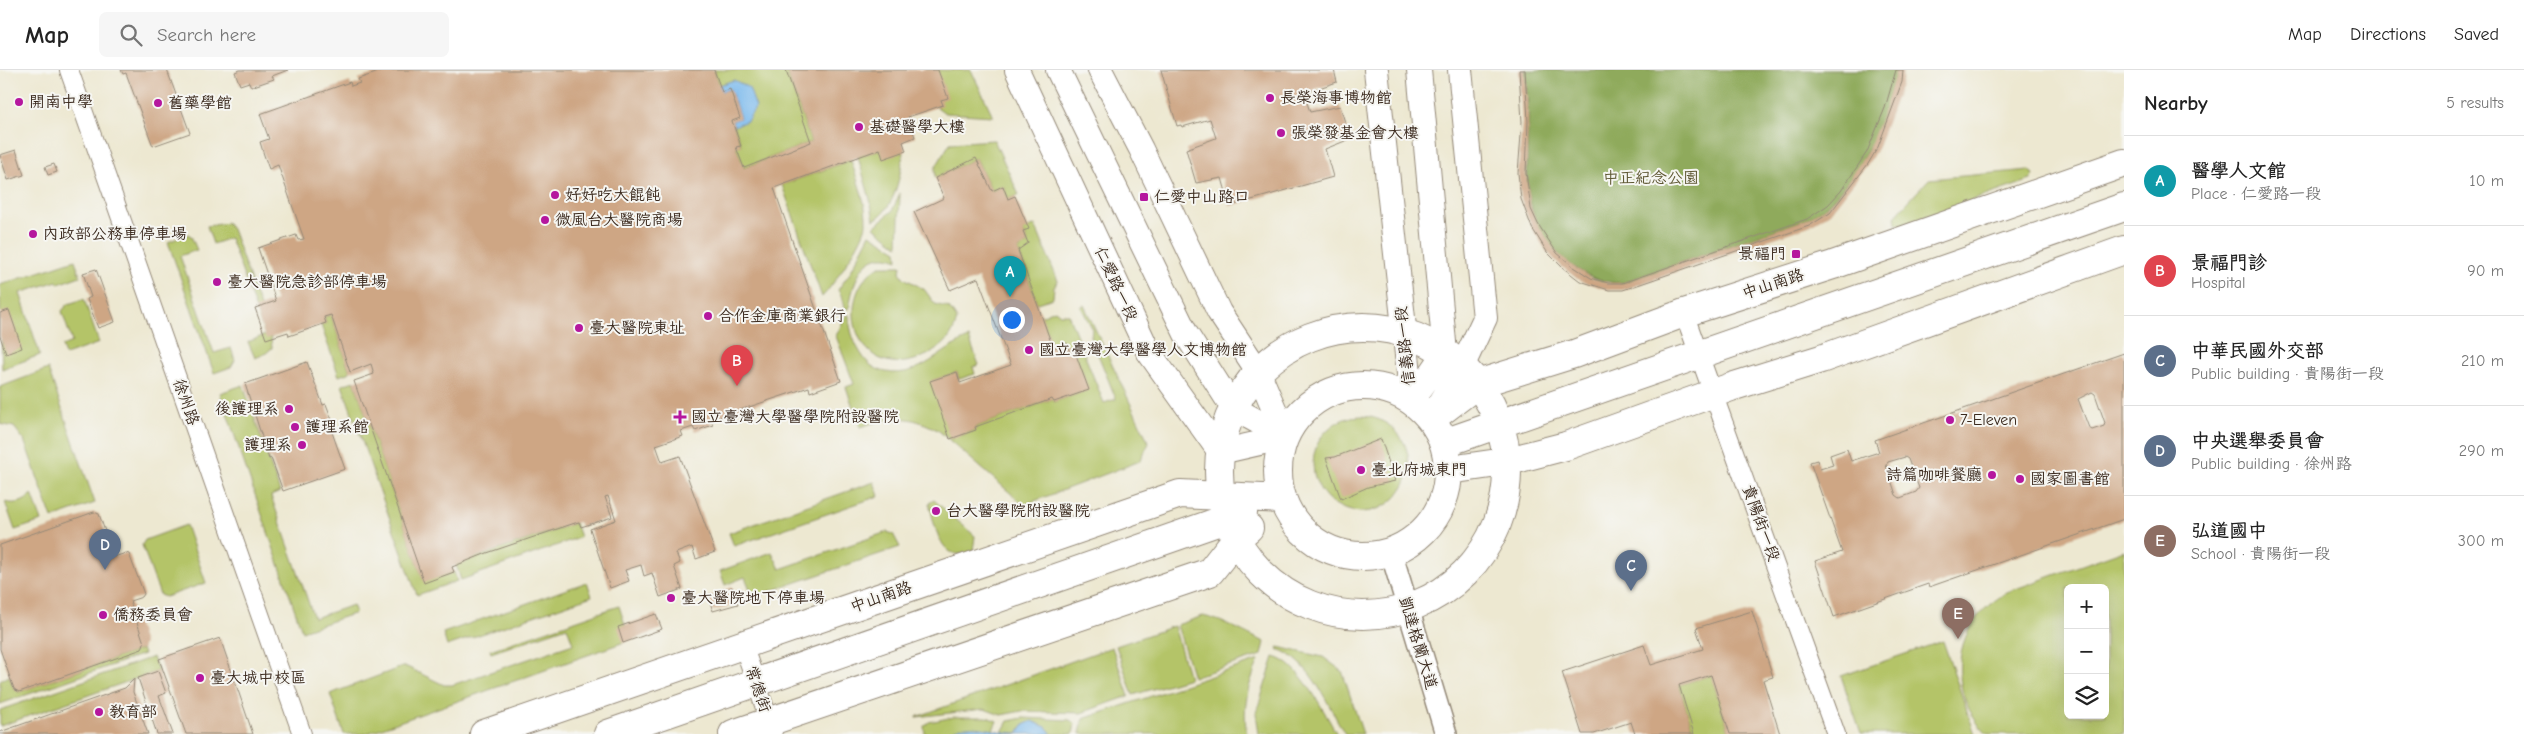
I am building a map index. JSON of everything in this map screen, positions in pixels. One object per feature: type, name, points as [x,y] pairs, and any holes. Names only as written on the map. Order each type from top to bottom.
[{"type":"main road","name":"仁愛路一段","points":[[1017,70],[1148,351],[1220,452]]},
{"type":"main road","points":[[1058,70],[1183,328],[1233,408],[1286,437]]},
{"type":"main road","points":[[1100,70],[1219,312],[1258,371],[1286,437]]},
{"type":"main road","name":"信義路一段","points":[[1376,70],[1412,401],[1461,368],[1485,318],[1460,70]]},
{"type":"main road","points":[[1419,70],[1461,368]]},
{"type":"main road","name":"中山南路","points":[[1431,419],[1461,368],[1574,354],[1684,313],[1833,264],[2124,163]]},
{"type":"main road","points":[[1444,443],[1700,356],[2124,207]]},
{"type":"main road","points":[[1449,470],[1505,462],[1566,446],[1821,359],[2124,250]]},
{"type":"main road","points":[[1359,327],[1404,333],[1461,368],[1499,424],[1505,446],[1507,468],[1506,491],[1501,513],[1482,554],[1450,586],[1432,599],[1408,609],[1367,616],[1344,614],[1301,601],[1264,576],[1228,518],[1219,474],[1220,452],[1225,429],[1233,408],[1244,389],[1258,371],[1294,344],[1315,335],[1359,327]]},
{"type":"main road","points":[[1374,386],[1400,394],[1412,401],[1431,419],[1444,443],[1449,470],[1445,496],[1433,520],[1415,540],[1391,552],[1358,557],[1326,548],[1304,533],[1291,517],[1282,499],[1277,473],[1279,454],[1286,437],[1301,412],[1311,403],[1334,390],[1374,386]]},
{"type":"main road","points":[[1220,452],[1286,437]]},
{"type":"main road","name":"中山南路","points":[[484,734],[1180,494],[1228,518]]},
{"type":"main road","name":"中山南路","points":[[608,734],[1282,499]]},
{"type":"main road","points":[[733,734],[772,728],[1210,572],[1228,518]]},
{"type":"street","name":"徐州路","points":[[69,70],[302,734]]},
{"type":"street","name":"貴陽街一段","points":[[1684,313],[1836,734]]},
{"type":"street","name":"凱達格蘭大道","points":[[1391,552],[1446,734]]},
{"type":"street","name":"常德街","points":[[743,645],[772,728]]},
{"type":"green space","points":[[714,70],[786,70],[811,142],[744,168],[736,147],[741,145],[732,121],[740,117],[730,89],[722,92]]},
{"type":"green space","points":[[925,70],[971,70],[993,116],[945,113],[937,107]]},
{"type":"green space","name":"中正紀念公園","points":[[1525,70],[1896,70],[1888,105],[1872,142],[1852,175],[1824,208],[1807,219],[1622,283],[1614,283],[1592,277],[1566,261],[1551,246],[1533,215],[1527,180],[1528,110]]},
{"type":"green space","points":[[994,140],[1019,195],[1008,199],[1003,186],[992,191],[976,158],[935,178],[935,168],[950,143]]},
{"type":"green space","points":[[880,149],[903,152],[896,190],[887,208],[874,220],[858,157]]},
{"type":"green space","points":[[851,160],[863,200],[866,224],[854,251],[822,297],[782,185]]},
{"type":"green space","points":[[2029,170],[2034,174],[2031,180],[1901,225],[1896,223],[1895,216],[1929,179]]},
{"type":"green space","points":[[900,193],[898,246],[874,227],[892,211]]},
{"type":"green space","points":[[227,223],[232,229],[271,337],[272,348],[265,354],[255,358],[248,342],[265,335],[230,238],[213,244],[207,226]]},
{"type":"green space","points":[[1035,225],[1058,281],[1054,287],[1053,298],[1037,303],[1018,250],[1028,243],[1023,231]]},
{"type":"green space","points":[[188,234],[191,236],[197,250],[180,256],[214,353],[231,348],[235,360],[231,367],[214,373],[168,242]]},
{"type":"green space","points":[[870,234],[897,251],[898,260],[886,257],[876,258],[868,262],[857,278],[849,309],[845,308],[838,290],[850,273]]},
{"type":"green space","points":[[75,260],[80,276],[58,284],[57,281],[20,293],[40,355],[2,369],[0,285]]},
{"type":"green space","points":[[880,266],[901,266],[900,272],[904,278],[924,289],[935,304],[949,308],[957,319],[950,337],[938,349],[927,355],[902,362],[882,360],[867,349],[858,334],[854,315],[856,296],[865,279]]},
{"type":"green space","points":[[84,299],[99,343],[65,355],[62,346],[72,342],[62,311],[68,304]]},
{"type":"green space","points":[[1084,305],[1149,443],[1140,461],[1024,505],[939,431],[928,425],[900,418],[860,427],[846,387],[854,384],[836,336],[846,315],[849,315],[853,338],[864,358],[874,367],[886,372],[898,373],[920,367],[969,338],[979,365],[973,367],[975,374],[959,379],[957,372],[931,381],[951,439],[976,430],[975,427],[1052,399],[1054,402],[1088,390],[1075,352],[1070,354],[1066,343],[1053,348],[1041,316],[1055,310],[1060,314],[1068,314],[1104,403],[1116,399],[1091,337],[1092,328],[1081,307]]},
{"type":"green space","points":[[331,315],[350,372],[339,376],[321,325],[326,323],[324,317]]},
{"type":"green space","points":[[48,369],[95,503],[52,518],[24,440],[14,427],[0,424],[0,387]]},
{"type":"green space","points":[[354,381],[424,582],[454,572],[457,581],[417,595],[342,385]]},
{"type":"green space","points":[[243,385],[280,492],[271,496],[314,618],[353,605],[356,613],[302,631],[220,393]]},
{"type":"green space","points":[[1361,416],[1379,419],[1395,430],[1406,446],[1409,464],[1406,482],[1395,498],[1379,509],[1361,512],[1343,509],[1327,498],[1316,482],[1313,464],[1316,446],[1327,430],[1343,419]]},
{"type":"green space","points":[[874,482],[879,496],[734,546],[729,533]]},
{"type":"green space","points":[[32,494],[42,521],[15,530],[5,502],[20,502]]},
{"type":"green space","points":[[934,500],[975,536],[973,551],[957,554],[945,547],[937,533],[929,503]]},
{"type":"green space","points":[[575,523],[580,537],[461,580],[456,565]]},
{"type":"green space","points":[[186,525],[206,583],[165,597],[160,595],[142,545],[145,540]]},
{"type":"green space","points":[[887,532],[893,534],[900,547],[753,597],[745,577],[725,585],[720,571],[772,552],[780,569]]},
{"type":"green space","points":[[2124,550],[2124,734],[1987,734],[1969,710],[1960,681],[1960,666],[1961,651],[1966,637],[1976,618],[2007,592]]},
{"type":"green space","points":[[587,582],[592,596],[447,646],[443,633]]},
{"type":"green space","points":[[619,606],[630,640],[365,734],[344,734],[330,694],[402,667],[407,667],[444,685],[452,685],[573,644],[567,627],[491,653],[490,650]]},
{"type":"green space","points":[[1203,616],[1227,624],[1265,642],[1262,655],[1193,677],[1177,625]]},
{"type":"green space","points":[[1174,626],[1189,678],[1133,695],[1116,646]]},
{"type":"green space","points":[[1943,641],[1975,734],[1861,734],[1841,676]]},
{"type":"green space","points":[[1112,647],[1129,696],[1081,713],[1022,711],[1001,715],[984,709],[916,717]]},
{"type":"green space","points":[[1278,647],[1323,657],[1342,671],[1363,734],[1345,734],[1309,673],[1300,663],[1277,649]]},
{"type":"green space","points":[[142,649],[144,654],[0,704],[0,680],[9,676],[14,689],[19,692]]},
{"type":"green space","points":[[153,657],[158,671],[0,726],[0,710]]},
{"type":"green space","points":[[1274,657],[1284,661],[1302,678],[1337,734],[1259,734],[1256,713]]},
{"type":"green space","points":[[1259,660],[1247,696],[1245,715],[1247,734],[1080,734],[1083,719]]},
{"type":"green space","points":[[1711,675],[1730,734],[1694,734],[1679,685]]},
{"type":"green space","points":[[954,717],[987,717],[997,721],[993,730],[972,727],[960,728],[946,734],[925,734],[924,726],[929,722]]},
{"type":"green space","points":[[1023,718],[1070,720],[1075,724],[1073,734],[1052,734],[1046,727],[1023,725],[1018,733],[1002,732],[1008,721]]},
{"type":"water","points":[[734,80],[749,88],[756,107],[747,121],[734,126],[732,121],[740,118],[730,89],[722,92],[719,85]]},
{"type":"water","points":[[1032,721],[1046,727],[1052,734],[946,734],[964,727],[1018,733],[1023,725]]},
{"type":"building","name":"舊藥學館","points":[[121,70],[167,70],[190,133],[153,146],[126,73],[123,74]]},
{"type":"building","points":[[240,70],[288,70],[272,76],[274,79],[251,87],[249,82],[240,85],[235,72]]},
{"type":"building","name":"臺大醫院東址","points":[[385,70],[714,70],[722,92],[730,89],[740,118],[732,121],[741,146],[736,147],[744,168],[811,142],[786,70],[938,70],[948,98],[941,100],[943,105],[908,117],[915,137],[903,142],[906,151],[883,159],[880,149],[774,188],[841,381],[810,392],[809,387],[711,420],[713,425],[695,431],[693,427],[681,431],[683,436],[656,445],[662,462],[680,456],[715,552],[696,559],[692,547],[676,553],[680,563],[674,566],[682,589],[660,597],[652,573],[644,576],[641,565],[625,570],[629,581],[610,588],[590,529],[616,520],[608,496],[605,497],[612,517],[581,527],[579,522],[575,523],[487,553],[452,567],[454,572],[424,583],[354,381],[374,374],[371,364],[350,372],[331,315],[324,317],[326,323],[289,336],[288,332],[266,339],[255,308],[276,301],[258,248],[296,235],[298,240],[304,239],[278,165],[269,169],[264,155],[260,142],[269,139],[260,114],[350,82],[351,86],[360,83],[358,79]]},
{"type":"building","name":"張榮發基金會大樓","points":[[1161,70],[1334,70],[1337,82],[1304,93],[1310,112],[1340,106],[1350,139],[1325,149],[1333,177],[1230,206],[1222,178],[1196,183],[1186,149],[1216,138],[1210,119],[1182,127],[1181,125],[1177,126]]},
{"type":"building","points":[[1519,70],[1525,70],[1528,121],[1526,173],[1531,209],[1538,224],[1557,253],[1574,267],[1591,278],[1608,283],[1622,283],[1807,219],[1828,205],[1841,191],[1867,152],[1885,108],[1896,70],[1903,70],[1902,82],[1878,147],[1868,164],[1830,213],[1809,226],[1623,290],[1609,290],[1580,281],[1562,267],[1547,252],[1532,228],[1521,199],[1518,173],[1522,122]]},
{"type":"building","points":[[16,150],[24,175],[8,180],[0,155]]},
{"type":"building","points":[[976,158],[992,191],[1003,186],[1008,199],[1015,196],[1029,229],[1023,231],[1028,243],[1018,250],[1053,348],[1067,343],[1070,354],[1075,352],[1089,390],[1054,402],[1052,399],[975,427],[976,430],[950,439],[930,381],[957,372],[960,383],[1011,365],[978,278],[950,290],[914,212],[944,198],[935,178]]},
{"type":"building","points":[[54,164],[57,172],[48,175],[45,167]]},
{"type":"building","points":[[96,269],[115,322],[98,328],[87,299],[91,297],[83,273]]},
{"type":"building","points":[[9,310],[22,348],[6,354],[0,336],[0,313]]},
{"type":"building","name":"國家圖書館","points":[[2124,353],[2124,519],[1929,587],[1928,584],[1834,617],[1815,561],[1842,552],[1810,462],[1817,460],[1820,469],[1833,465],[1830,455],[1847,449],[1851,461],[1879,452],[1875,440]],"holes":[[[2092,392],[2095,394],[2105,423],[2104,426],[2092,430],[2089,428],[2078,399]],[[1905,457],[1908,459],[1919,488],[1916,492],[1900,498],[1896,495],[1886,465],[1888,462]]]},
{"type":"building","name":"護理系館","points":[[307,362],[323,405],[326,404],[332,420],[328,421],[345,469],[283,491],[271,458],[269,459],[245,384]]},
{"type":"building","name":"臺北府城東門","points":[[1381,439],[1395,481],[1368,487],[1341,499],[1326,458],[1335,457]]},
{"type":"building","points":[[94,512],[99,514],[114,557],[126,553],[129,554],[144,594],[142,597],[130,601],[144,643],[142,649],[19,692],[14,689],[0,649],[0,545]]},
{"type":"building","points":[[732,587],[738,604],[713,611],[708,597]]},
{"type":"building","points":[[1752,611],[1773,677],[1763,680],[1780,734],[1730,734],[1711,675],[1679,685],[1694,734],[1635,734],[1631,722],[1594,734],[1582,734],[1562,672],[1644,645],[1651,665],[1703,649],[1696,628]]},
{"type":"building","points":[[656,614],[662,629],[623,643],[618,627]]},
{"type":"building","name":"臺大城中校區","points":[[220,638],[253,734],[186,734],[159,659]]},
{"type":"building","points":[[158,671],[166,693],[159,696],[173,734],[157,734],[138,678]]},
{"type":"building","name":"教育部","points":[[134,679],[133,692],[148,734],[0,734],[0,732],[125,688]]},
{"type":"place","name":"長榮海事博物館","points":[[1270,98]]},
{"type":"place","name":"開南中學","points":[[19,102]]},
{"type":"place","name":"舊藥學館","points":[[158,103]]},
{"type":"place","name":"基礎醫學大樓","points":[[859,127]]},
{"type":"place","name":"張榮發基金會大樓","points":[[1281,133]]},
{"type":"place","name":"好好吃大餛飩","points":[[555,195]]},
{"type":"place","name":"仁愛中山路口","points":[[1144,197]]},
{"type":"place","name":"微風台大醫院商場","points":[[545,220]]},
{"type":"place","name":"內政部公務車停車場","points":[[33,234]]},
{"type":"place","name":"景福門","points":[[1796,254]]},
{"type":"place","name":"臺大醫院急診部停車場","points":[[217,282]]},
{"type":"place","name":"醫學人文館","points":[[1010,297]]},
{"type":"place","name":"合作金庫商業銀行","points":[[708,316]]},
{"type":"place","name":"臺大醫院東址","points":[[579,328]]},
{"type":"place","name":"國立臺灣大學醫學人文博物館","points":[[1029,350]]},
{"type":"place","name":"景福門診","points":[[737,386]]},
{"type":"place","name":"後護理系","points":[[289,409]]},
{"type":"place","name":"國立臺灣大學醫學院附設醫院","points":[[680,417]]},
{"type":"place","name":"7-Eleven","points":[[1950,420]]},
{"type":"place","name":"護理系館","points":[[295,427]]},
{"type":"place","name":"護理系","points":[[302,445]]},
{"type":"place","name":"臺北府城東門","points":[[1361,470]]},
{"type":"place","name":"詩篇咖啡餐廳","points":[[1992,475]]},
{"type":"place","name":"國家圖書館","points":[[2020,479]]},
{"type":"place","name":"台大醫學院附設醫院","points":[[936,511]]},
{"type":"place","name":"中央選舉委員會","points":[[105,570]]},
{"type":"place","name":"中華民國外交部","points":[[1631,591]]},
{"type":"place","name":"臺大醫院地下停車場","points":[[671,598]]},
{"type":"place","name":"僑務委員會","points":[[103,615]]},
{"type":"place","name":"弘道國中","points":[[1958,639]]},
{"type":"place","name":"臺大城中校區","points":[[200,678]]},
{"type":"place","name":"教育部","points":[[99,712]]}]
